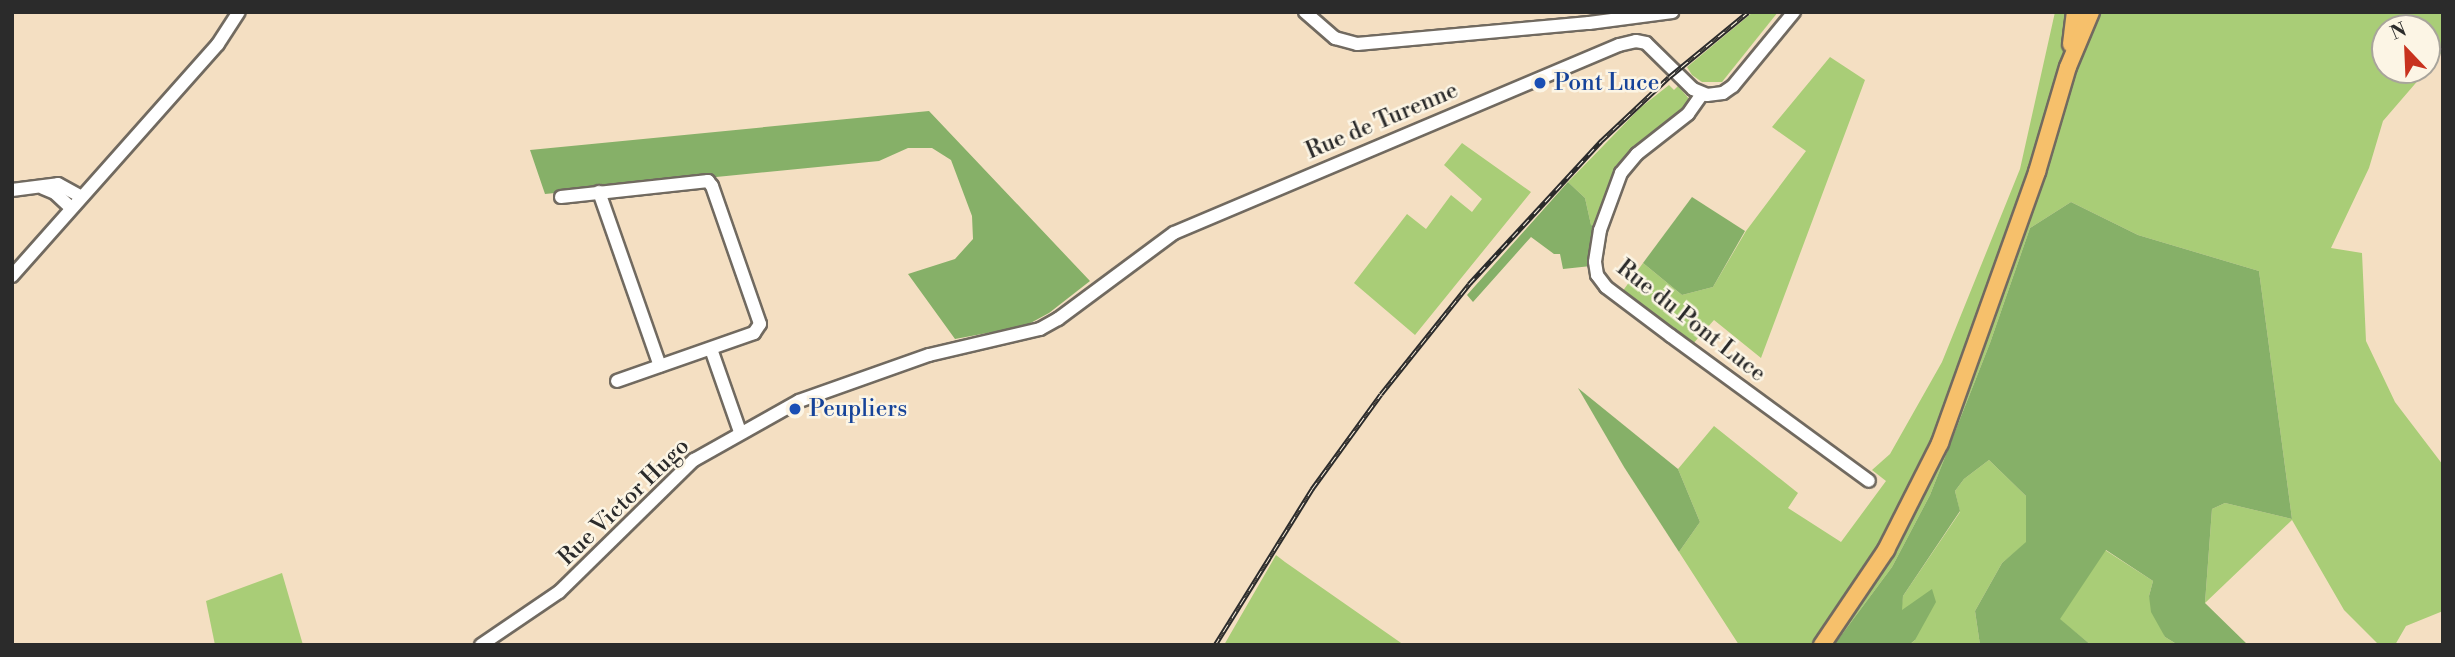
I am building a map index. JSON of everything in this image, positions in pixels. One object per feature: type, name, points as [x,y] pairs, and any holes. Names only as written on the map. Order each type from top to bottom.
[{"type":"main road","points":[[2068,67],[2076,12]]},
{"type":"main road","points":[[1822,645],[1890,542],[1940,443],[2037,172],[2068,67],[2091,12]]},
{"type":"street","points":[[12,276],[218,44],[239,12]]},
{"type":"street","points":[[1305,12],[1335,38],[1357,44],[1672,12]]},
{"type":"street","points":[[1643,16],[1642,42],[1654,49],[1690,86],[1702,94],[1717,94],[1733,86],[1794,12]]},
{"type":"street","name":"Rue de Turenne","points":[[962,347],[1027,334],[1052,323],[1153,246],[1191,226],[1614,47],[1642,42]]},
{"type":"street","name":"Rue du Pont Luce","points":[[1702,94],[1688,114],[1637,154],[1621,173],[1600,230],[1595,262],[1597,275],[1606,287],[1638,312],[1869,481]]},
{"type":"street","points":[[561,197],[705,181],[710,183],[760,324],[754,333],[617,381]]},
{"type":"street","points":[[12,190],[62,185],[81,197]]},
{"type":"street","points":[[40,187],[55,193],[71,208]]},
{"type":"street","points":[[598,192],[660,366]]},
{"type":"street","name":"Rue Victor Hugo","points":[[481,645],[559,592],[680,471],[740,432],[814,394],[910,361],[962,347]]},
{"type":"street","points":[[711,349],[740,432]]},
{"type":"green space","points":[[1753,12],[1778,12],[1722,82],[1702,82],[1692,75],[1687,67]]},
{"type":"green space","points":[[2055,12],[2443,12],[2441,53],[2441,14],[2371,14],[2371,84],[2415,84],[2383,121],[2369,168],[2331,248],[2362,253],[2366,341],[2395,402],[2443,465],[2443,611],[2406,626],[2395,645],[2379,645],[2344,610],[2292,520],[2205,603],[2212,509],[2225,503],[2292,519],[2259,271],[2138,235],[2071,202],[2030,228],[1990,343],[1930,495],[1892,567],[1834,645],[1739,645],[1679,552],[1700,522],[1678,469],[1714,426],[1798,493],[1788,508],[1841,542],[1886,481],[1872,470],[1890,454],[1942,362],[2020,169]]},
{"type":"green space","points":[[1830,57],[1865,80],[1761,358],[1714,320],[1692,345],[1622,292],[1643,263],[1682,295],[1713,287],[1746,231],[1806,151],[1772,127]]},
{"type":"green space","points":[[1669,85],[1674,90],[1678,86],[1690,100],[1686,109],[1640,144],[1599,228],[1591,225],[1585,198],[1568,182],[1640,108]]},
{"type":"green space","points":[[929,111],[1090,281],[1049,313],[1025,326],[955,339],[908,274],[955,259],[973,239],[972,216],[951,160],[932,148],[908,148],[879,161],[545,194],[530,150]]},
{"type":"green space","points":[[1462,143],[1531,192],[1415,335],[1354,283],[1407,214],[1426,229],[1451,195],[1472,212],[1482,199],[1444,165]]},
{"type":"green space","points":[[1568,182],[1585,198],[1591,225],[1599,228],[1591,266],[1563,269],[1560,254],[1554,254],[1531,237],[1473,302],[1467,295]]},
{"type":"green space","points":[[1692,197],[1745,231],[1713,287],[1682,295],[1643,263]]},
{"type":"green space","points":[[2071,202],[2138,235],[2259,271],[2292,519],[2225,503],[2212,509],[2205,603],[2248,645],[2178,645],[2165,637],[2151,612],[2149,596],[2153,581],[2106,550],[2060,619],[2091,645],[1980,645],[1975,611],[2002,563],[2026,542],[2026,496],[1989,460],[1964,479],[1955,491],[1960,511],[1903,596],[1902,610],[1932,589],[1936,602],[1915,640],[1909,645],[1834,645],[1892,567],[1930,495],[1990,343],[2030,228]]},
{"type":"green space","points":[[1578,388],[1678,469],[1700,522],[1679,552],[1624,467]]},
{"type":"green space","points":[[1989,460],[2026,496],[2026,543],[2002,563],[1975,611],[1980,645],[1909,645],[1915,640],[1901,610],[1903,596],[1960,512],[1955,491],[1964,479]]},
{"type":"green space","points":[[2105,550],[2153,581],[2149,596],[2165,637],[2178,645],[2091,645],[2059,619]]},
{"type":"green space","points":[[1276,555],[1285,562],[1404,645],[1224,645]]},
{"type":"green space","points":[[282,573],[303,645],[215,645],[206,601]]},
{"type":"railway","points":[[1215,645],[1312,489],[1381,394],[1469,284],[1601,141],[1669,77],[1748,12]]},
{"type":"place","name":"Pont Luce","points":[[1540,83]]},
{"type":"place","name":"Peupliers","points":[[795,409]]}]
